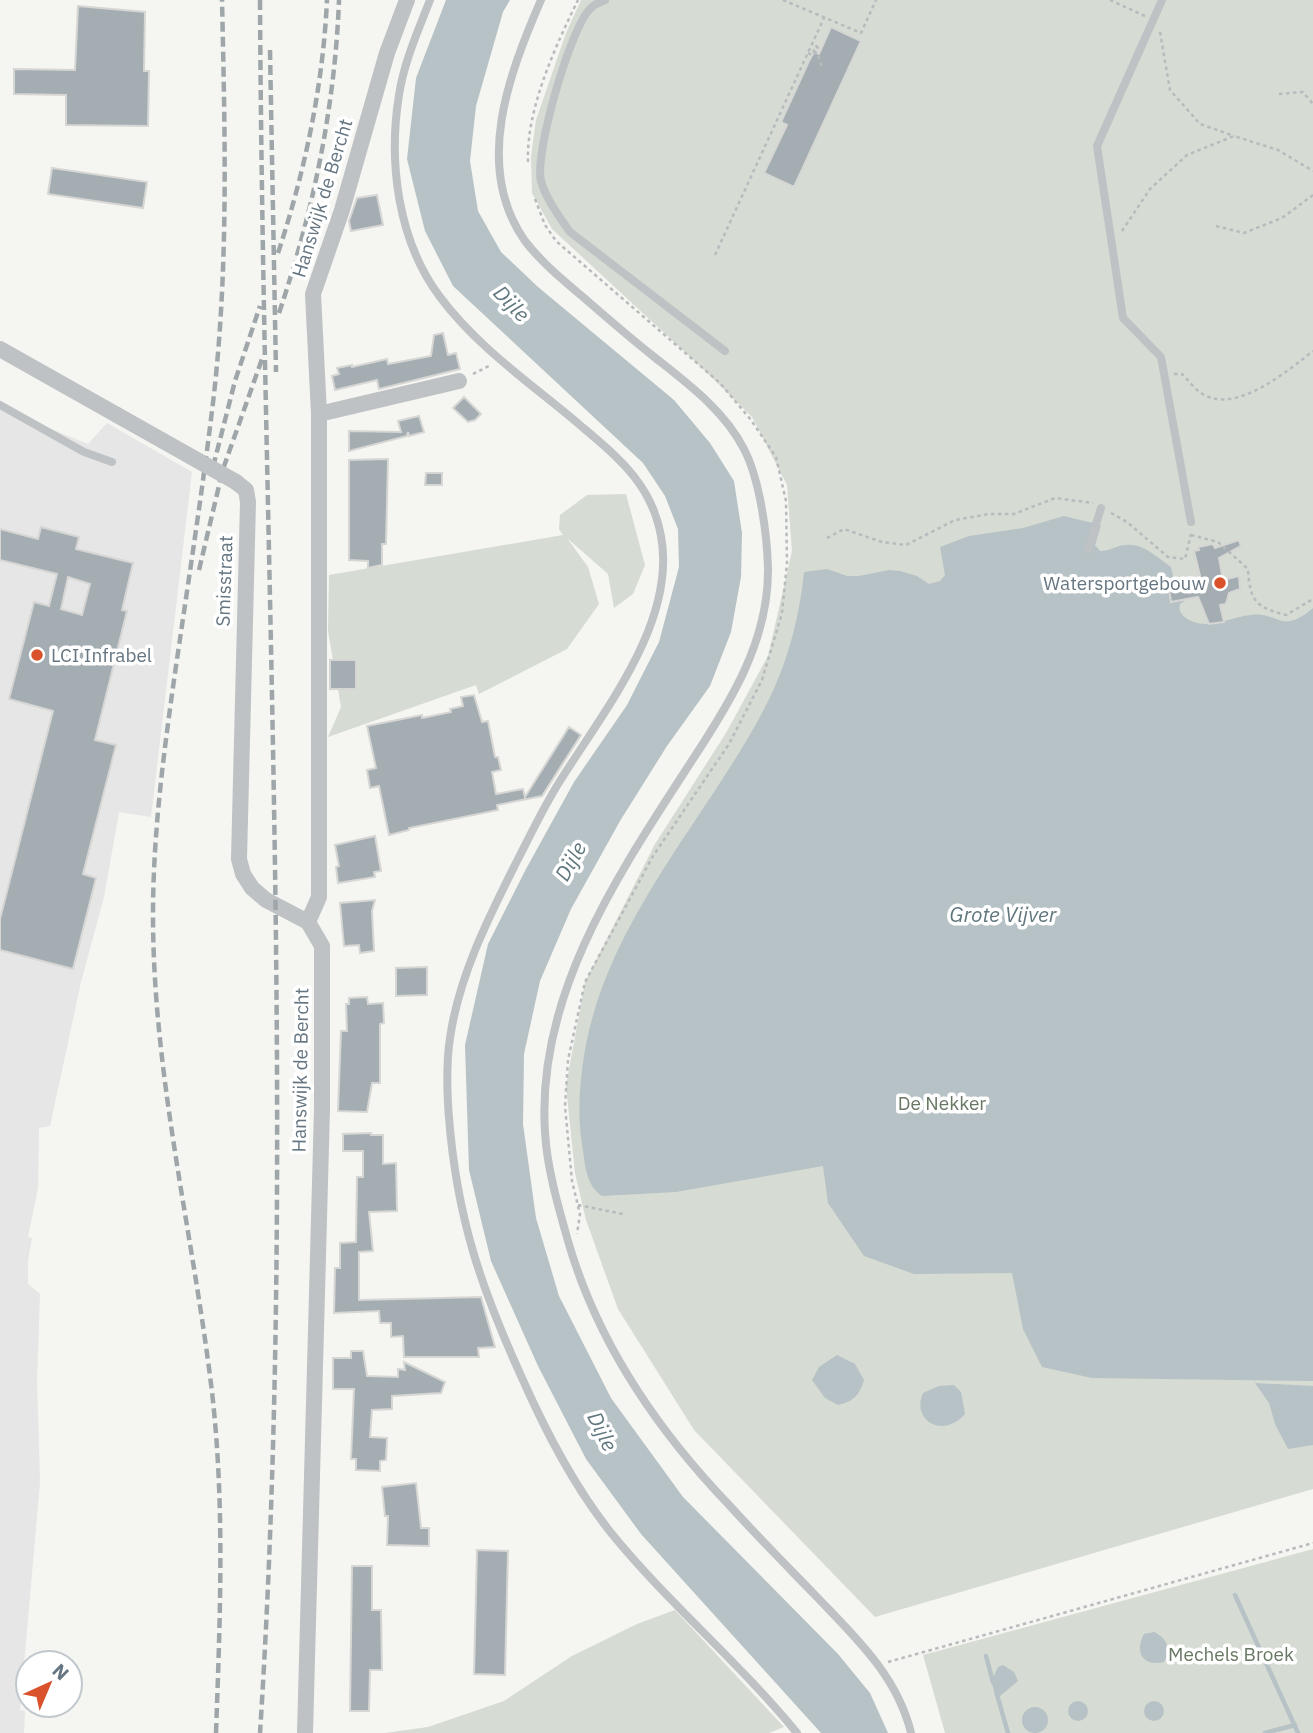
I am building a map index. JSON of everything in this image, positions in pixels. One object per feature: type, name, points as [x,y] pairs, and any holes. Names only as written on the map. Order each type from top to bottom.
[{"type":"street","name":"Hanswijk de Bercht","points":[[304,1733],[322,1109],[323,946],[307,922],[319,897],[319,414],[313,294],[342,210],[387,53],[407,0]]},
{"type":"street","name":"Smisstraat","points":[[0,349],[246,490],[248,502],[239,859],[243,874],[252,888],[266,900],[307,922]]},
{"type":"street","points":[[319,414],[459,381]]},
{"type":"lane","points":[[430,0],[408,57],[399,93],[395,159],[398,193],[407,229],[422,269],[440,298],[468,329],[622,461],[640,484],[656,510],[663,543],[664,580],[657,611],[631,668],[549,797],[477,945],[459,992],[449,1042],[448,1102],[460,1205],[472,1255],[492,1312],[544,1427],[580,1488],[611,1532],[797,1733]]},
{"type":"lane","points":[[541,0],[507,86],[498,168],[507,206],[525,240],[554,272],[695,389],[725,420],[745,451],[755,483],[768,564],[767,597],[762,623],[747,666],[729,705],[609,893],[579,956],[550,1053],[544,1094],[545,1138],[555,1190],[586,1296],[643,1401],[725,1502],[851,1632],[879,1665],[906,1712],[911,1733]]},
{"type":"lane","points":[[605,0],[589,8],[573,40],[544,134],[540,160],[541,180],[553,206],[570,232],[725,351]]},
{"type":"lane","points":[[1161,4],[1097,146],[1123,318],[1161,357],[1191,522]]},
{"type":"lane","points":[[387,53],[408,57]]},
{"type":"lane","points":[[0,405],[84,452],[112,462]]},
{"type":"lane","points":[[1088,550],[1101,508]]},
{"type":"path","points":[[783,0],[861,33],[876,0]]},
{"type":"path","points":[[1110,0],[1153,20]]},
{"type":"path","points":[[1161,4],[1160,28],[1170,90],[1200,124],[1278,150],[1313,171]]},
{"type":"path","points":[[716,255],[824,18]]},
{"type":"path","points":[[808,53],[812,55],[816,46],[818,48],[816,54],[822,68]]},
{"type":"path","points":[[1279,94],[1303,92],[1313,104]]},
{"type":"path","points":[[1112,249],[1124,226],[1150,189],[1187,155],[1234,136]]},
{"type":"path","points":[[1216,226],[1244,233],[1282,218],[1313,195]]},
{"type":"path","points":[[1163,373],[1182,374],[1202,394],[1221,401],[1241,396],[1274,381],[1313,351]]},
{"type":"path","points":[[459,381],[501,360]]},
{"type":"path","points":[[828,538],[844,529],[882,542],[906,545],[955,520],[989,514],[1014,514],[1055,498],[1092,503],[1127,522],[1168,556],[1185,559],[1191,522]]},
{"type":"path","points":[[1191,535],[1218,542],[1248,569],[1250,592],[1264,609],[1286,615],[1313,599]]},
{"type":"path","points":[[578,1205],[623,1214]]},
{"type":"path","points":[[879,1665],[1313,1543]]},
{"type":"shaded area","points":[[0,408],[88,444],[107,423],[192,472],[151,817],[119,812],[104,897],[81,982],[50,1126],[39,1128],[38,1188],[28,1237],[32,1238],[28,1284],[40,1294],[37,1381],[40,1482],[25,1649],[14,1649],[14,1719],[25,1719],[24,1733],[0,1733]]},
{"type":"green space","name":"De Nekker","points":[[581,0],[1313,0],[1313,1489],[875,1617],[694,1430],[618,1309],[586,1220],[575,1173],[566,1086],[585,982],[655,844],[726,733],[768,656],[792,551],[787,485],[752,417],[552,229],[532,193],[531,157],[536,120],[566,33]]},
{"type":"green space","points":[[626,494],[645,565],[633,594],[614,608],[608,574],[567,538],[588,567],[599,604],[567,649],[479,694],[476,685],[328,737],[341,707],[328,631],[329,575],[563,535],[559,529],[560,515],[587,495]]},
{"type":"green space","name":"Mechels Broek","points":[[1313,1549],[1313,1733],[945,1733],[923,1655]]},
{"type":"green space","points":[[675,1610],[784,1727],[769,1733],[385,1733],[428,1727],[504,1701],[572,1656],[637,1624]]},
{"type":"water","name":"Dijle","points":[[446,0],[510,0],[503,12],[476,106],[470,161],[478,211],[501,252],[538,287],[674,400],[710,443],[734,481],[742,533],[741,577],[731,632],[710,686],[667,746],[620,821],[571,909],[540,981],[524,1054],[523,1124],[536,1218],[559,1296],[611,1398],[683,1497],[838,1654],[870,1693],[888,1733],[821,1733],[641,1534],[586,1459],[538,1366],[491,1261],[469,1170],[465,1045],[488,944],[574,782],[627,705],[659,642],[679,567],[678,529],[665,496],[643,463],[453,286],[425,231],[407,159],[416,78]]},
{"type":"water","name":"Grote Vijver","points":[[1064,516],[1101,525],[1095,545],[1100,551],[1123,545],[1138,546],[1171,567],[1175,584],[1186,586],[1172,602],[1187,599],[1180,604],[1180,610],[1186,618],[1194,622],[1210,624],[1251,615],[1286,621],[1302,616],[1313,608],[1313,1381],[1092,1378],[1042,1367],[1023,1329],[1012,1273],[914,1274],[864,1256],[828,1203],[823,1166],[676,1192],[602,1196],[592,1186],[587,1173],[580,1126],[581,1079],[592,1020],[608,972],[629,927],[654,884],[762,713],[790,644],[799,609],[804,572],[827,569],[847,576],[859,576],[889,570],[900,571],[917,576],[929,584],[940,581],[945,575],[940,547],[969,536],[1023,528]]},
{"type":"water","points":[[837,1355],[855,1364],[864,1380],[855,1397],[838,1405],[825,1398],[812,1380],[819,1367]]},
{"type":"water","points":[[1255,1383],[1313,1386],[1313,1445],[1288,1449],[1275,1424],[1269,1403]]},
{"type":"water","points":[[954,1385],[961,1392],[965,1414],[956,1422],[947,1425],[938,1426],[931,1423],[921,1411],[923,1393],[939,1386]]},
{"type":"water","points":[[1154,1632],[1167,1644],[1168,1653],[1164,1662],[1146,1660],[1140,1652],[1144,1634]]},
{"type":"water","points":[[1003,1665],[1014,1672],[1018,1681],[1000,1696],[996,1695],[991,1682],[998,1667]]},
{"type":"water","points":[[1078,1701],[1085,1704],[1088,1711],[1085,1718],[1078,1721],[1071,1718],[1068,1711],[1071,1704]]},
{"type":"water","points":[[1154,1701],[1161,1704],[1164,1711],[1161,1718],[1154,1721],[1147,1718],[1144,1711],[1147,1704]]},
{"type":"water","points":[[1035,1707],[1044,1711],[1048,1720],[1044,1729],[1035,1733],[1026,1729],[1022,1720],[1026,1711]]},
{"type":"building","points":[[78,6],[145,12],[144,71],[149,71],[148,126],[66,125],[66,95],[14,94],[14,69],[75,70]]},
{"type":"building","points":[[831,27],[861,41],[794,187],[764,173],[787,125],[781,122],[809,61],[814,52],[819,54]]},
{"type":"building","points":[[52,168],[147,182],[143,208],[48,194]]},
{"type":"building","points":[[377,195],[383,225],[351,231],[349,221],[357,198]]},
{"type":"building","points":[[443,333],[448,355],[456,353],[460,369],[379,389],[377,380],[335,390],[332,376],[339,374],[337,368],[387,359],[388,364],[431,356],[434,335]]},
{"type":"building","points":[[464,397],[481,414],[475,420],[468,422],[453,408]]},
{"type":"building","points":[[419,416],[424,432],[409,436],[408,432],[407,436],[349,451],[349,431],[401,432],[398,421]]},
{"type":"building","points":[[388,459],[386,544],[382,544],[382,565],[368,568],[368,561],[349,560],[349,460]]},
{"type":"building","points":[[426,473],[442,473],[442,485],[425,485]]},
{"type":"building","points":[[41,527],[79,537],[76,549],[133,563],[122,610],[127,611],[95,740],[116,745],[83,874],[96,878],[73,969],[0,950],[0,919],[53,711],[9,699],[34,602],[49,606],[57,574],[0,560],[0,529],[38,539]],"holes":[[[68,577],[90,584],[82,615],[61,609]]]},
{"type":"building","name":"Watersportgebouw","points":[[1239,540],[1241,546],[1219,558],[1223,580],[1239,576],[1240,589],[1229,593],[1226,604],[1220,605],[1224,622],[1209,624],[1198,597],[1171,602],[1169,589],[1202,584],[1194,551],[1199,550],[1198,547],[1213,544],[1215,548]]},
{"type":"building","points":[[330,660],[356,660],[356,689],[330,689]]},
{"type":"building","points":[[474,695],[482,722],[488,721],[495,757],[498,757],[501,770],[492,772],[496,794],[523,789],[525,797],[569,727],[581,735],[542,796],[497,805],[498,810],[409,828],[389,835],[379,786],[370,788],[367,770],[376,768],[367,726],[451,712],[450,709],[463,706],[461,697]]},
{"type":"building","points":[[375,836],[381,871],[374,872],[375,877],[338,883],[336,867],[339,866],[335,845]]},
{"type":"building","points":[[375,900],[372,911],[374,951],[360,953],[359,945],[344,946],[340,903]]},
{"type":"building","points":[[427,967],[427,995],[396,996],[396,968]]},
{"type":"building","points":[[367,997],[368,1004],[383,1003],[384,1023],[380,1024],[380,1083],[372,1083],[367,1112],[338,1111],[341,1031],[347,1031],[346,1004],[349,1004],[349,998]]},
{"type":"building","points":[[343,1134],[383,1135],[383,1164],[396,1163],[397,1211],[369,1212],[373,1251],[359,1252],[359,1300],[481,1297],[495,1347],[478,1348],[479,1357],[404,1357],[403,1336],[391,1337],[391,1323],[380,1323],[379,1311],[334,1313],[335,1268],[340,1268],[340,1243],[356,1242],[357,1177],[363,1177],[363,1151],[343,1151]]},
{"type":"building","points":[[351,1351],[363,1351],[367,1376],[398,1377],[398,1369],[405,1370],[404,1362],[445,1382],[441,1393],[392,1396],[392,1409],[372,1410],[370,1437],[387,1438],[386,1460],[380,1461],[380,1471],[356,1470],[356,1459],[351,1459],[354,1389],[333,1389],[333,1358],[351,1358]]},
{"type":"building","points":[[416,1483],[421,1528],[429,1528],[429,1546],[387,1545],[388,1516],[385,1516],[382,1487]]},
{"type":"building","points":[[477,1550],[508,1551],[505,1675],[474,1674]]},
{"type":"building","points":[[352,1566],[372,1566],[372,1610],[381,1610],[382,1670],[370,1670],[369,1711],[350,1711]]},
{"type":"waterway","points":[[1235,1595],[1298,1733]]},
{"type":"waterway","points":[[986,1656],[993,1682]]},
{"type":"waterway","points":[[996,1691],[1008,1733]]},
{"type":"waterway","points":[[1265,1733],[1295,1725]]},
{"type":"railway","points":[[216,1733],[220,1562],[216,1435],[204,1332],[167,1095],[155,975],[153,915],[163,768],[212,411],[221,308],[224,206],[222,0]]},
{"type":"railway","points":[[260,0],[277,1083],[271,1517],[260,1733]]},
{"type":"railway","points":[[278,253],[311,128],[327,0]]},
{"type":"railway","points":[[279,313],[302,237],[320,159],[333,80],[339,0]]},
{"type":"railway","points":[[270,50],[276,372]]},
{"type":"railway","points":[[213,467],[235,381],[260,306]]},
{"type":"railway","points":[[199,570],[223,469],[262,359]]},
{"type":"place","name":"Watersportgebouw","points":[[1220,583]]},
{"type":"place","name":"LCI Infrabel","points":[[37,655]]}]
